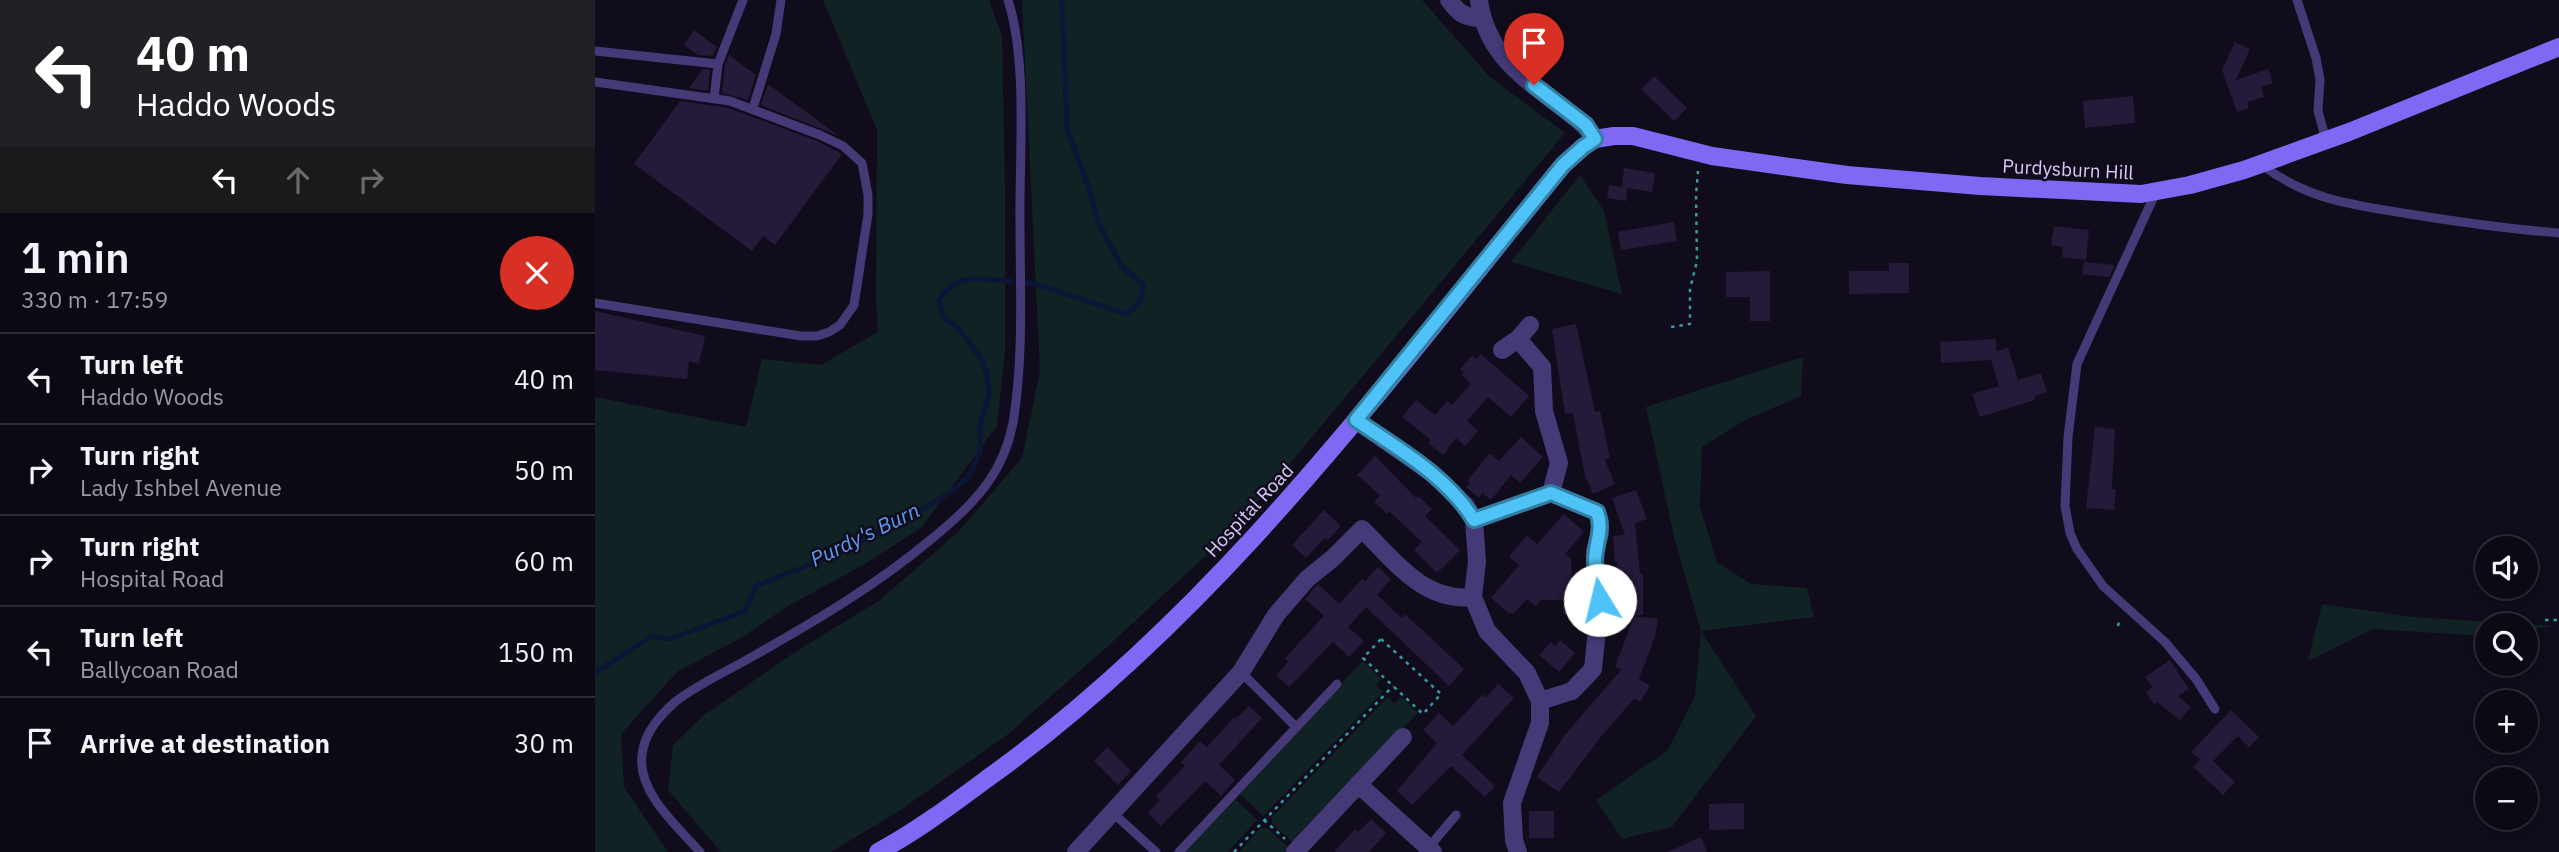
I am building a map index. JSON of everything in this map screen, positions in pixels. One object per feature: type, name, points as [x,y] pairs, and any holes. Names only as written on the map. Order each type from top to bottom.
[{"type":"main road","name":"Purdysburn Hill","points":[[1595,139],[1633,136],[1699,154],[1847,175],[1966,185],[2141,194],[2190,185],[2260,164],[2559,47]]},
{"type":"main road","name":"Hospital Road","points":[[878,852],[933,818],[1007,765],[1065,720],[1147,646],[1303,482],[1563,165],[1595,139]]},
{"type":"street","points":[[1449,0],[1458,12],[1469,18],[1481,9],[1495,47],[1518,73],[1586,125],[1595,139]]},
{"type":"street","points":[[1502,350],[1524,332],[1542,367],[1544,411],[1559,463],[1551,493]]},
{"type":"street","points":[[1356,420],[1432,473],[1466,506],[1474,520],[1477,561],[1473,597],[1487,631],[1527,673],[1540,701],[1540,723],[1530,758],[1512,803],[1514,840],[1518,852]]},
{"type":"street","points":[[1474,520],[1551,493],[1597,512],[1600,533],[1595,551],[1595,566],[1600,600],[1593,669],[1571,691],[1540,701]]},
{"type":"street","points":[[1076,852],[1241,672],[1287,601],[1362,529],[1414,579],[1434,593],[1454,599],[1473,597]]},
{"type":"street","points":[[1296,851],[1403,737]]},
{"type":"street","points":[[1359,784],[1431,849]]},
{"type":"lane","points":[[714,99],[717,64],[743,0]]},
{"type":"lane","points":[[753,108],[776,34],[781,0]]},
{"type":"lane","points":[[700,852],[650,790],[643,773],[641,757],[644,743],[660,716],[691,691],[837,608],[911,556],[971,504],[991,480],[1005,452],[1013,423],[1021,312],[1019,95],[1017,48],[1008,0]]},
{"type":"lane","points":[[2297,0],[2316,58],[2320,80],[2318,111],[2326,140]]},
{"type":"lane","points":[[595,51],[717,64]]},
{"type":"lane","points":[[595,82],[730,101],[843,146],[862,163],[867,187],[868,214],[858,287],[848,316],[840,325],[817,336],[801,336],[595,303]]},
{"type":"lane","points":[[2260,164],[2283,181],[2333,201],[2482,226],[2559,233]]},
{"type":"lane","points":[[2157,191],[2077,364],[2068,437],[2065,506],[2070,533],[2077,549],[2103,586],[2165,642],[2196,679],[2215,709]]},
{"type":"lane","points":[[1241,672],[1296,727]]},
{"type":"lane","points":[[1179,852],[1337,684]]},
{"type":"lane","points":[[1112,812],[1156,852]]},
{"type":"lane","points":[[1431,849],[1455,815]]},
{"type":"path","points":[[1671,327],[1690,324],[1690,289],[1697,261],[1696,195],[1699,154]]},
{"type":"path","points":[[2545,620],[2559,621]]},
{"type":"path","points":[[1381,639],[1441,695],[1423,714],[1393,686],[1363,658],[1381,639]]},
{"type":"path","points":[[1234,852],[1393,686]]},
{"type":"path","points":[[1264,821],[1296,851]]},
{"type":"shaded area","points":[[823,0],[989,0],[1002,36],[1005,189],[1005,350],[997,426],[921,528],[865,564],[788,606],[741,638],[678,671],[621,734],[624,787],[668,852],[595,852],[595,397],[746,427],[762,359],[821,365],[878,332],[877,130]]},
{"type":"shaded area","points":[[1022,0],[1422,0],[1490,77],[1565,133],[1238,526],[1007,735],[899,811],[831,852],[721,852],[668,790],[673,745],[703,716],[792,654],[880,600],[959,531],[1022,458],[1040,371]]},
{"type":"shaded area","points":[[1580,175],[1604,211],[1622,294],[1511,262]]},
{"type":"shaded area","points":[[1803,357],[1801,396],[1745,420],[1702,447],[1700,507],[1717,562],[1751,584],[1807,588],[1814,617],[1701,631],[1674,537],[1646,407]]},
{"type":"shaded area","points":[[2322,604],[2413,617],[2475,621],[2475,635],[2372,629],[2308,661]]},
{"type":"shaded area","points":[[1701,631],[1756,716],[1672,827],[1622,839],[1596,800],[1668,750],[1695,696]]},
{"type":"shaded area","points":[[1363,661],[1381,679],[1376,685],[1383,692],[1263,816],[1237,791]]},
{"type":"shaded area","points":[[1388,697],[1394,703],[1401,697],[1418,713],[1293,843],[1272,823],[1272,817]]},
{"type":"shaded area","points":[[1233,797],[1257,820],[1228,852],[1183,852]]},
{"type":"shaded area","points":[[1261,828],[1267,828],[1289,848],[1285,852],[1239,852]]},
{"type":"building","points":[[694,30],[717,47],[713,56],[698,55],[684,45]]},
{"type":"building","points":[[2235,42],[2250,49],[2236,80],[2268,69],[2273,83],[2261,87],[2264,97],[2247,102],[2249,108],[2237,112],[2222,70]]},
{"type":"building","points":[[729,55],[756,75],[748,100],[722,93]]},
{"type":"building","points":[[703,69],[710,70],[708,91],[689,88]]},
{"type":"building","points":[[1654,76],[1687,108],[1674,121],[1641,89]]},
{"type":"building","points":[[768,84],[839,136],[761,105]]},
{"type":"building","points":[[2133,96],[2135,123],[2085,128],[2083,101]]},
{"type":"building","points":[[680,101],[728,108],[817,141],[842,154],[775,245],[763,236],[752,251],[634,164]]},
{"type":"building","points":[[1624,168],[1655,173],[1652,192],[1627,188],[1626,201],[1607,198],[1609,185],[1622,187]]},
{"type":"building","points":[[1674,222],[1677,241],[1621,250],[1618,232]]},
{"type":"building","points":[[2054,226],[2089,230],[2086,260],[2062,257],[2063,247],[2051,245]]},
{"type":"building","points":[[2084,262],[2114,267],[2109,277],[2082,274]]},
{"type":"building","points":[[1889,263],[1909,263],[1909,293],[1849,294],[1849,271],[1889,271]]},
{"type":"building","points":[[1770,271],[1770,321],[1750,321],[1750,297],[1726,297],[1726,272]]},
{"type":"building","points":[[595,311],[705,336],[699,364],[689,361],[687,379],[595,370]]},
{"type":"building","points":[[1576,324],[1595,412],[1600,411],[1610,458],[1605,460],[1615,484],[1593,494],[1585,476],[1573,413],[1565,414],[1552,329]]},
{"type":"building","points":[[1996,339],[1996,351],[2008,348],[2018,380],[2041,373],[2047,392],[2034,396],[2035,400],[1980,417],[1972,394],[1999,386],[1991,360],[1941,363],[1940,342]]},
{"type":"building","points":[[1481,354],[1529,396],[1511,417],[1488,397],[1467,421],[1478,431],[1465,446],[1456,438],[1443,455],[1428,443],[1431,440],[1402,417],[1416,400],[1435,415],[1447,401],[1452,405],[1471,384],[1460,369],[1472,356],[1476,359]]},
{"type":"building","points":[[2095,427],[2115,429],[2112,489],[2116,489],[2114,510],[2086,508]]},
{"type":"building","points":[[1521,437],[1543,457],[1520,483],[1511,475],[1491,500],[1482,493],[1479,498],[1466,487],[1470,483],[1467,481],[1490,453],[1499,461]]},
{"type":"building","points":[[1375,456],[1416,498],[1418,496],[1432,509],[1425,516],[1460,550],[1437,573],[1414,550],[1422,542],[1389,511],[1387,514],[1374,502],[1380,495],[1357,475]]},
{"type":"building","points":[[1636,490],[1647,519],[1635,523],[1640,574],[1643,574],[1643,615],[1618,615],[1617,562],[1613,536],[1625,535],[1612,498]]},
{"type":"building","points":[[1324,510],[1341,526],[1306,558],[1292,545]]},
{"type":"building","points":[[1564,514],[1584,532],[1565,554],[1571,559],[1573,587],[1586,587],[1585,614],[1563,614],[1563,600],[1541,600],[1536,606],[1527,599],[1514,613],[1509,613],[1491,598],[1519,565],[1509,557],[1527,535],[1537,544]]},
{"type":"building","points":[[1378,567],[1391,579],[1377,595],[1402,618],[1405,614],[1464,669],[1449,686],[1366,607],[1348,627],[1364,641],[1349,657],[1333,642],[1289,687],[1276,675],[1288,662],[1285,658],[1324,616],[1305,599],[1318,584],[1339,604],[1362,579],[1365,581]]},
{"type":"building","points":[[1634,616],[1658,619],[1655,637],[1639,679],[1650,686],[1640,702],[1634,699],[1603,734],[1559,792],[1537,777],[1564,736],[1622,669],[1615,667]]},
{"type":"building","points":[[1560,640],[1575,653],[1559,672],[1539,655],[1551,642],[1555,646]]},
{"type":"building","points":[[2170,660],[2189,689],[2178,696],[2191,707],[2180,720],[2157,702],[2154,704],[2146,692],[2153,687],[2145,677]]},
{"type":"building","points":[[1498,684],[1514,698],[1462,755],[1495,786],[1485,797],[1451,766],[1412,805],[1397,791],[1437,743],[1423,730],[1439,713],[1453,726],[1483,694],[1486,698]]},
{"type":"building","points":[[1249,706],[1262,718],[1219,765],[1235,780],[1221,796],[1205,781],[1161,826],[1148,813],[1160,800],[1156,796],[1185,766],[1181,762],[1200,741],[1207,747],[1234,717],[1236,719]]},
{"type":"building","points":[[2231,710],[2259,737],[2249,747],[2238,736],[2213,761],[2235,782],[2223,795],[2193,767],[2200,760],[2191,752]]},
{"type":"building","points":[[1107,747],[1131,771],[1118,785],[1094,761]]},
{"type":"building","points":[[1744,803],[1744,829],[1709,830],[1709,804]]},
{"type":"building","points":[[1529,811],[1554,811],[1554,838],[1529,838]]},
{"type":"building","points":[[1371,819],[1386,833],[1369,852],[1334,852],[1355,829],[1358,832]]},
{"type":"building","points":[[1701,837],[1707,852],[1667,852]]},
{"type":"waterway","name":"Purdy's Burn","points":[[1026,282],[1127,314],[1140,302],[1144,285],[1122,267],[1098,222],[1088,185],[1067,129],[1062,0]]},
{"type":"waterway","name":"Purdy's Burn","points":[[595,673],[652,636],[670,639],[745,611],[756,586],[812,564],[906,519],[948,494],[968,477],[980,453],[980,425],[989,394],[987,375],[982,360],[959,329],[943,316],[939,300],[953,285],[962,281],[1011,281]]},
{"type":"route","points":[[1534,85],[1586,125],[1595,139],[1563,165],[1356,420],[1432,473],[1466,506],[1474,520],[1551,493],[1597,512],[1600,533],[1595,551],[1595,566],[1600,600]]}]
